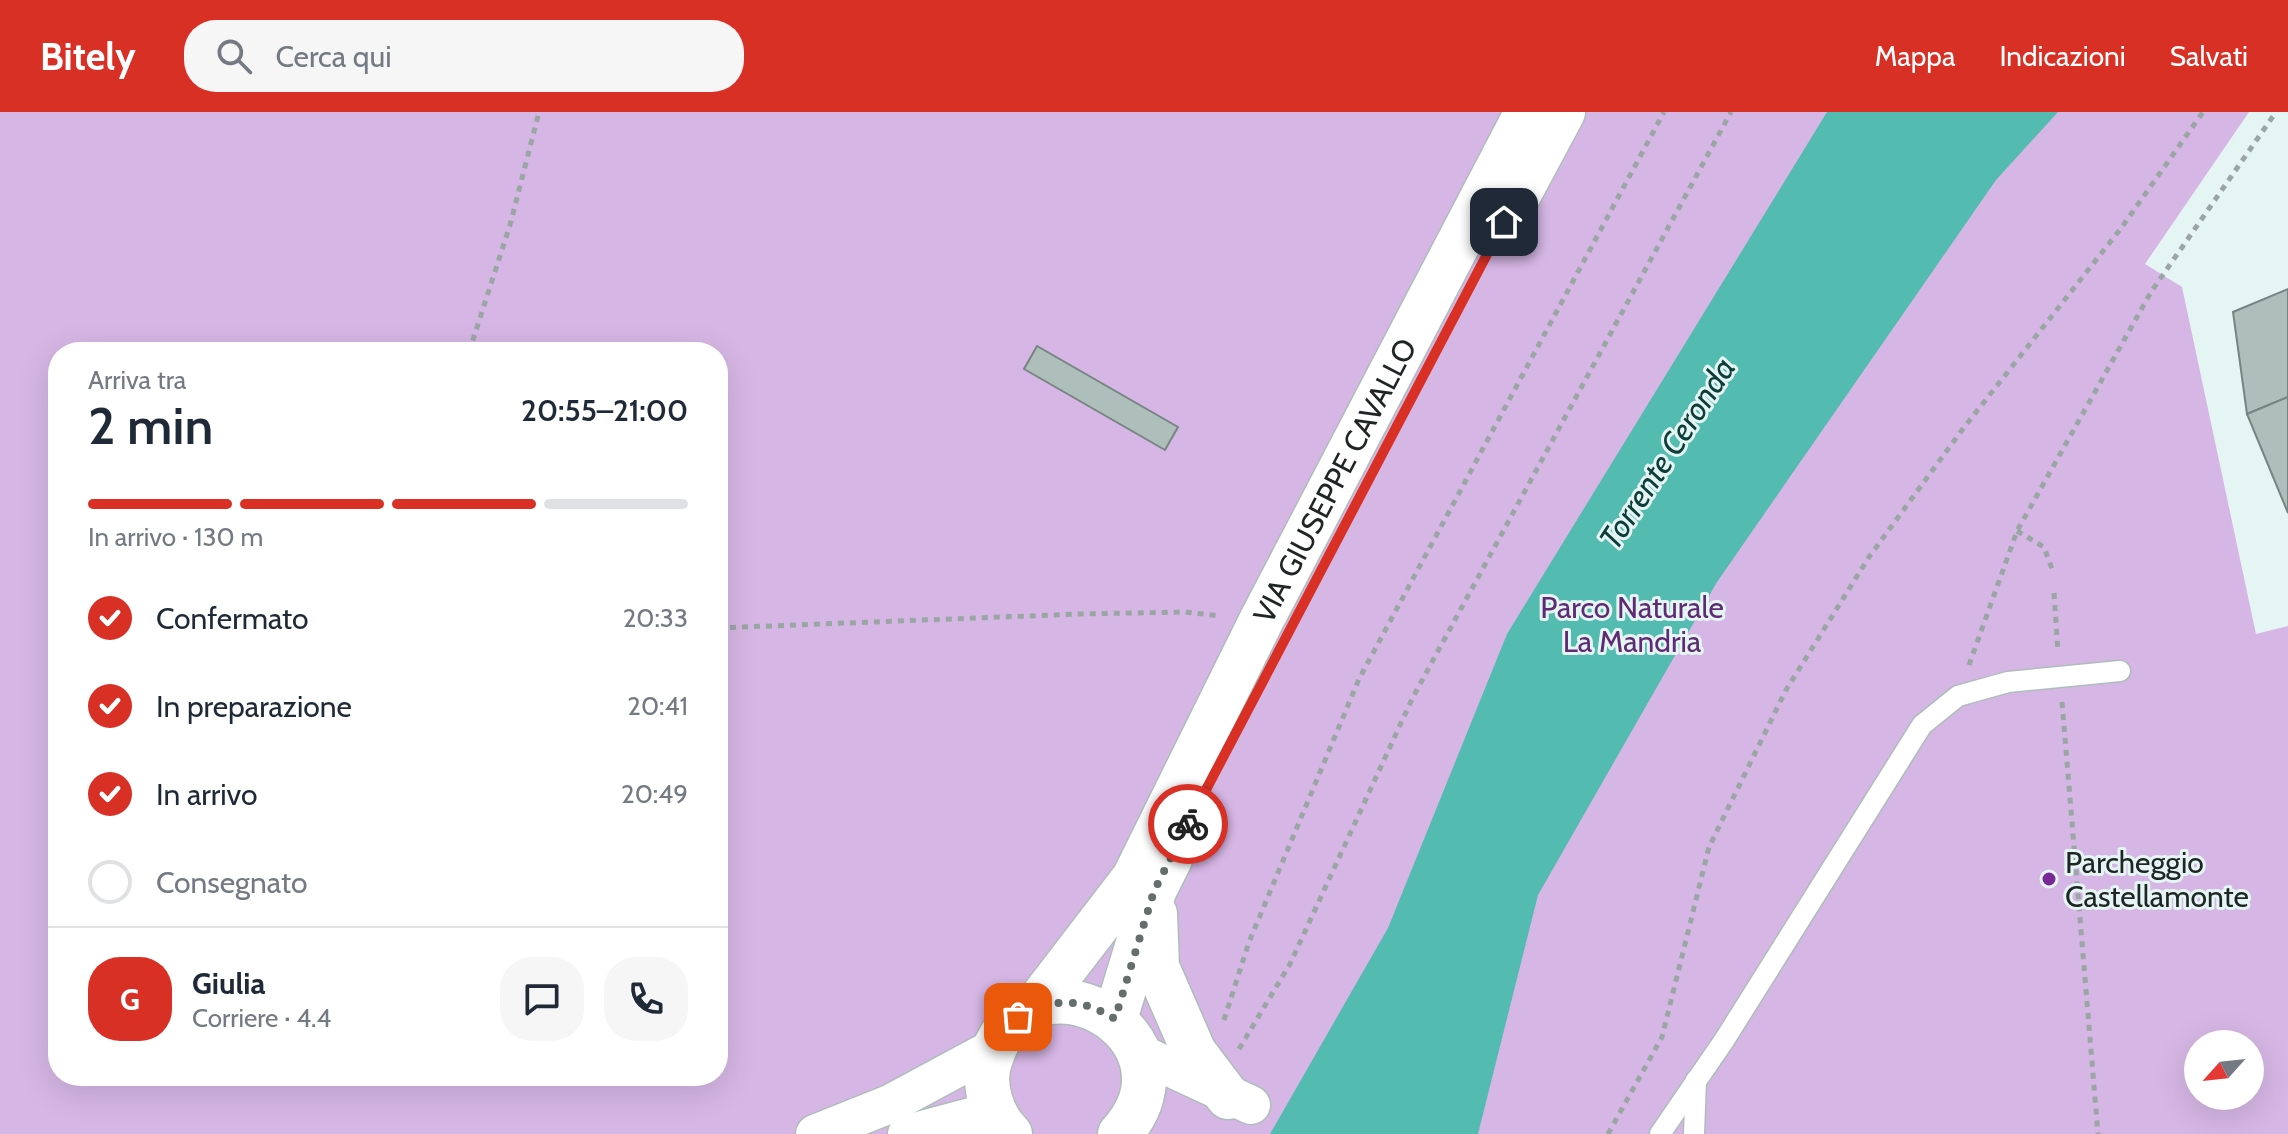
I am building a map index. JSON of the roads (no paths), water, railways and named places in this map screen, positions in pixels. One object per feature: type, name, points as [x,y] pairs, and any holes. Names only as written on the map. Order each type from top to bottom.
[{"type":"street","name":"VIA GIUSEPPE CAVALLO","points":[[994,1048],[1004,1031],[1035,1007],[1134,878],[1261,621],[1527,112]]},
{"type":"street","name":"VIA GIUSEPPE CAVALLO","points":[[1127,1036],[1154,891],[1293,618],[1563,112]]},
{"type":"street","points":[[1154,891],[1157,967],[1194,1052],[1239,1101]]},
{"type":"street","points":[[1035,1007],[1055,1001],[1077,1002],[1097,1008],[1127,1036],[1239,1101]]},
{"type":"street","points":[[1127,1036],[1143,1076],[1131,1116],[1239,1101]]},
{"type":"street","points":[[907,1134],[1004,1127],[987,1068],[994,1048]]},
{"type":"street","points":[[815,1134],[890,1104],[994,1048]]},
{"type":"lane","points":[[1660,1134],[1725,1039],[1922,725],[1958,696],[2008,682],[2120,671]]},
{"type":"lane","points":[[1694,1134],[1697,1076]]},
{"type":"water","name":"Torrente Ceronda","points":[[1827,112],[2058,112],[1996,180],[1717,582],[1538,895],[1478,1134],[1270,1134],[1388,928],[1507,634]]},
{"type":"place","name":"Parcheggio Castellamonte","points":[[2049,879]]},
{"type":"park label","name":"Parco Naturale La Mandria","points":[[1632,624]]}]
